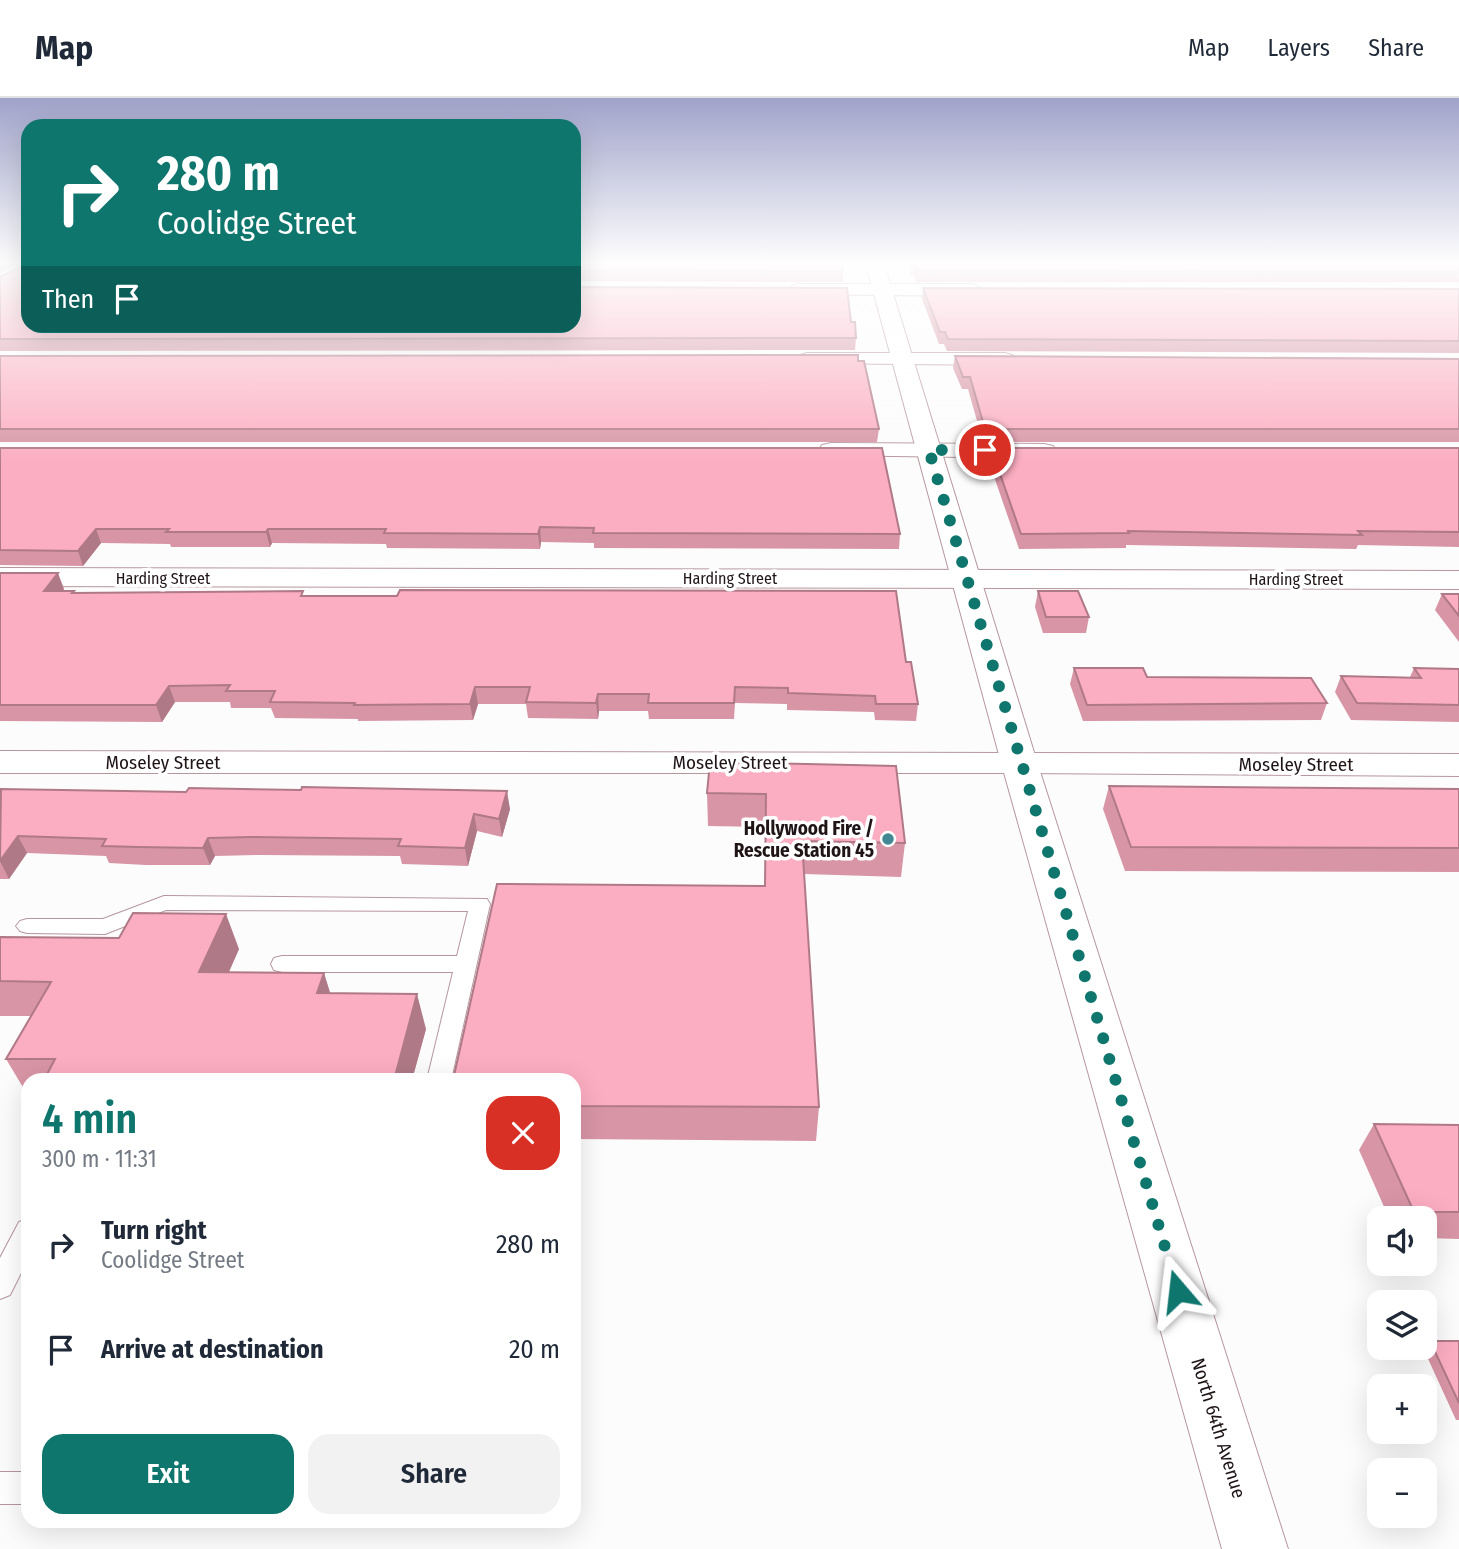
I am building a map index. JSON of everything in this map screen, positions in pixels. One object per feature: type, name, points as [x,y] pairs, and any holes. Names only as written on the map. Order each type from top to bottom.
[{"type":"street","name":"North 64th Avenue","points":[[893,329],[1019,762],[1255,1549]]},
{"type":"street","points":[[791,359],[1028,359]]},
{"type":"street","points":[[804,450],[1068,451]]},
{"type":"street","name":"Harding Street","points":[[0,578],[1459,580]]},
{"type":"street","name":"Moseley Street","points":[[0,762],[1459,765]]},
{"type":"lane","points":[[27,926],[105,927],[164,903],[480,904],[441,1073]]},
{"type":"lane","points":[[282,964],[466,964]]},
{"type":"lane","points":[[0,1286],[21,1245]]},
{"type":"lane","points":[[0,1488],[21,1488]]},
{"type":"building","points":[[0,329],[21,329],[21,333],[581,333],[581,329],[855,329],[856,338],[0,339]]},
{"type":"building","points":[[939,329],[1459,329],[1459,341],[948,339],[945,332],[940,332]]},
{"type":"building","points":[[858,355],[858,361],[864,361],[879,429],[0,429],[0,356]]},
{"type":"building","points":[[955,356],[1459,359],[1459,429],[985,429],[970,377],[963,377]]},
{"type":"building","points":[[0,448],[882,448],[900,534],[593,533],[594,528],[540,527],[538,534],[384,533],[386,529],[166,532],[169,529],[96,529],[78,551],[0,550]]},
{"type":"building","points":[[991,448],[1459,448],[1459,532],[1358,531],[1362,535],[1128,531],[1129,533],[1021,534]]},
{"type":"building","points":[[0,573],[58,573],[44,591],[74,591],[72,593],[303,591],[301,596],[397,596],[400,590],[896,591],[906,662],[911,662],[918,704],[876,704],[875,696],[788,693],[788,688],[735,687],[734,703],[648,703],[649,694],[598,694],[596,703],[526,702],[530,687],[475,687],[470,704],[354,705],[355,703],[270,702],[275,691],[226,691],[230,685],[169,686],[156,705],[0,705]]},
{"type":"building","points":[[1038,591],[1078,591],[1089,617],[1046,617]]},
{"type":"building","points":[[1442,594],[1459,594],[1459,616]]},
{"type":"building","points":[[1074,668],[1143,668],[1147,677],[1311,678],[1327,703],[1087,705]]},
{"type":"building","points":[[1414,668],[1459,669],[1459,705],[1357,703],[1341,676],[1421,678]]},
{"type":"building","points":[[710,762],[896,766],[905,843],[802,841],[819,1107],[581,1106],[581,1073],[455,1073],[497,884],[765,886],[766,794],[707,793]]},
{"type":"building","points":[[1109,786],[1459,789],[1459,848],[1131,847]]},
{"type":"building","points":[[302,787],[507,791],[499,819],[474,814],[465,848],[398,846],[401,839],[252,837],[208,838],[203,848],[138,847],[102,846],[106,839],[18,836],[0,861],[1,789],[186,792],[189,788],[301,790]]},
{"type":"building","points":[[133,913],[226,914],[199,972],[324,973],[317,993],[417,994],[396,1073],[48,1073],[55,1059],[6,1059],[51,982],[0,981],[0,937],[119,938]]},
{"type":"building","points":[[1374,1124],[1459,1125],[1459,1212],[1437,1212],[1437,1206],[1411,1206]]},
{"type":"building","points":[[1437,1341],[1459,1341],[1459,1403],[1437,1356]]},
{"type":"place","name":"Hollywood Fire / Rescue Station 45","points":[[888,839]]},
{"type":"route","points":[[985,450],[929,450],[1019,762],[1178,1291]]}]
